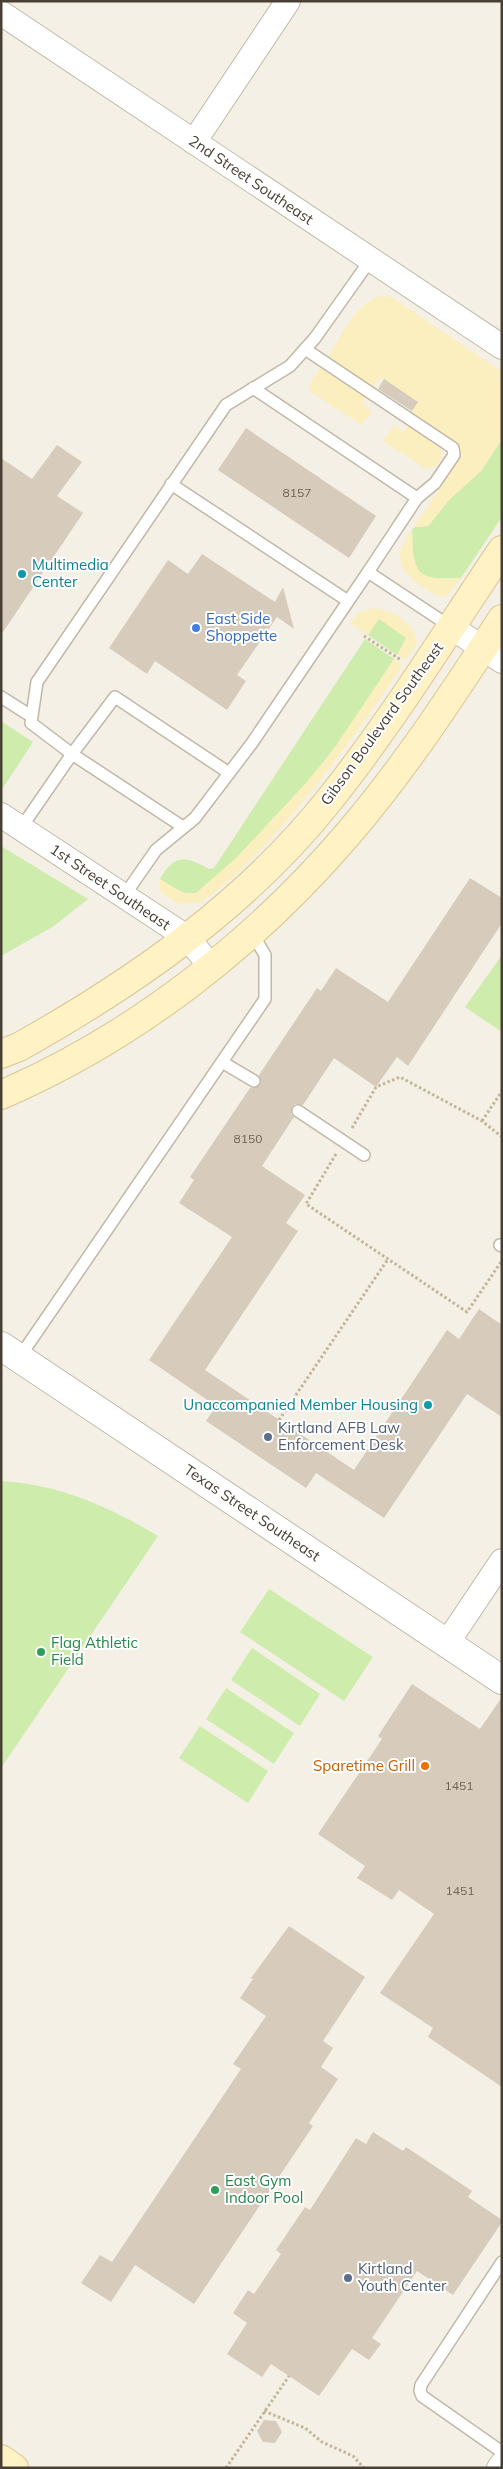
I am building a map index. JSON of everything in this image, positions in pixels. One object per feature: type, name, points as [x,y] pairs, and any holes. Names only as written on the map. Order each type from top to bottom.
[{"type":"main road","name":"Gibson Boulevard Southeast","points":[[1,1054],[19,1047],[74,1016],[125,984],[188,938],[280,854],[330,800],[370,745],[502,550]]},
{"type":"main road","points":[[1,1095],[62,1065],[125,1029],[211,967],[252,933],[300,887],[349,833],[492,654],[502,619]]},
{"type":"main road","points":[[1,2459],[14,2468]]},
{"type":"street","points":[[194,142],[288,1]]},
{"type":"street","name":"2nd Street Southeast","points":[[1,13],[502,347]]},
{"type":"street","points":[[451,626],[492,654]]},
{"type":"street","name":"1st Street Southeast","points":[[1,814],[188,938],[211,967]]},
{"type":"street","name":"Texas Street Southeast","points":[[10,1352],[502,1680]]},
{"type":"street","points":[[447,1643],[502,1562]]},
{"type":"street","points":[[499,2468],[502,2464]]},
{"type":"lane","points":[[183,827],[72,754],[30,723],[38,682],[226,404],[290,366],[305,349],[371,259]]},
{"type":"lane","points":[[124,896],[156,850],[195,818],[252,743],[417,498],[435,483],[454,455],[453,448],[305,349]]},
{"type":"lane","points":[[253,388],[417,498]]},
{"type":"lane","points":[[171,484],[348,601]]},
{"type":"lane","points":[[368,572],[451,626]]},
{"type":"lane","points":[[1,697],[32,716]]},
{"type":"lane","points":[[21,828],[72,754],[115,697],[229,773]]},
{"type":"lane","points":[[10,1352],[222,1062],[265,999],[265,955],[252,933]]},
{"type":"lane","points":[[222,1062],[254,1081]]},
{"type":"lane","points":[[298,1111],[364,1155]]},
{"type":"lane","points":[[502,2262],[421,2385],[420,2391],[422,2396],[454,2420],[502,2452]]},
{"type":"path","points":[[364,636],[408,665]]},
{"type":"path","points":[[502,1137],[482,1121],[400,1076],[376,1087],[306,1204],[467,1312],[502,1262]]},
{"type":"path","points":[[482,1121],[502,1091]]},
{"type":"path","points":[[279,1420],[388,1259]]},
{"type":"path","points":[[226,2468],[288,2376]]},
{"type":"path","points":[[264,2410],[304,2428],[322,2442],[352,2456],[364,2468]]},
{"type":"green space","points":[[502,439],[502,517],[461,578],[446,579],[426,576],[420,572],[416,565],[412,530],[414,527],[428,526],[450,499],[481,471]]},
{"type":"green space","points":[[379,618],[407,638],[397,655],[368,635]]},
{"type":"green space","points":[[365,639],[394,659],[349,729],[302,788],[254,842],[201,891],[190,894],[184,893],[160,879],[170,865],[176,861],[187,860],[209,869],[214,868]]},
{"type":"green space","points":[[1,721],[33,742],[1,791]]},
{"type":"green space","points":[[1,846],[88,899],[54,926],[1,956]]},
{"type":"green space","points":[[502,955],[502,1032],[465,1007]]},
{"type":"green space","name":"Flag Athletic Field","points":[[1,1481],[43,1487],[83,1499],[140,1525],[158,1536],[1,1768]]},
{"type":"green space","points":[[269,1589],[373,1657],[344,1701],[240,1632]]},
{"type":"green space","points":[[252,1648],[320,1694],[300,1726],[231,1680]]},
{"type":"green space","points":[[226,1688],[294,1733],[274,1764],[206,1719]]},
{"type":"green space","points":[[200,1726],[268,1771],[248,1803],[179,1758]]},
{"type":"sand","points":[[383,296],[393,298],[502,372],[502,439],[481,471],[450,499],[428,526],[414,527],[461,457],[459,446],[410,414],[418,402],[380,377],[373,387],[328,357],[358,311],[374,298]]},
{"type":"sand","points":[[320,368],[366,397],[362,404],[372,411],[362,425],[311,392],[309,386]]},
{"type":"sand","points":[[394,425],[403,432],[408,425],[440,448],[442,457],[436,467],[426,469],[383,441]]},
{"type":"sand","points":[[412,530],[414,556],[420,572],[434,578],[461,578],[448,595],[438,596],[432,593],[415,581],[403,569],[400,555],[402,547]]},
{"type":"sand","points":[[373,608],[395,615],[408,624],[412,630],[417,644],[405,660],[397,655],[406,638],[379,619],[368,635],[350,623],[358,613]]},
{"type":"sand","points":[[394,659],[403,665],[358,730],[310,794],[249,862],[200,903],[178,903],[160,892],[160,879],[183,893],[196,893],[236,858],[306,783],[333,750]]},
{"type":"building","points":[[384,379],[418,402],[412,411],[378,389]]},
{"type":"building","points":[[246,428],[376,516],[349,558],[218,470]]},
{"type":"building","name":"Multimedia Center","points":[[57,445],[82,462],[57,496],[83,513],[1,635],[1,458],[32,479]]},
{"type":"building","name":"East Side Shoppette","points":[[202,554],[275,602],[283,587],[294,629],[277,617],[237,675],[246,681],[227,710],[155,661],[147,674],[109,648],[168,560],[188,574]]},
{"type":"building","points":[[470,878],[502,898],[502,923],[408,1066],[397,1057],[376,1087],[334,1058],[303,1105],[295,1104],[292,1107],[291,1114],[294,1117],[262,1166],[305,1195],[286,1223],[298,1231],[205,1370],[354,1470],[447,1330],[459,1339],[479,1309],[502,1325],[502,1417],[467,1394],[384,1518],[316,1473],[306,1488],[206,1421],[216,1406],[149,1360],[232,1237],[179,1203],[194,1180],[190,1177],[250,1088],[260,1085],[259,1075],[317,988],[321,991],[336,968],[388,1002]]},
{"type":"building","points":[[412,1684],[480,1729],[502,1697],[502,2087],[428,2037],[433,2028],[380,1993],[434,1914],[399,1890],[392,1900],[357,1878],[365,1866],[318,1834],[382,1739],[378,1736]]},
{"type":"building","points":[[289,1926],[365,1977],[323,2041],[333,2048],[321,2067],[338,2079],[309,2123],[313,2126],[194,2304],[135,2265],[111,2302],[81,2283],[100,2255],[112,2262],[241,2069],[233,2064],[266,2016],[240,1998],[253,1979],[251,1978]]},
{"type":"building","name":"Kirtland Youth Center","points":[[373,2132],[403,2151],[406,2147],[472,2191],[468,2197],[502,2220],[502,2222],[453,2295],[417,2271],[372,2338],[381,2344],[369,2360],[352,2349],[319,2396],[271,2364],[262,2377],[227,2354],[247,2323],[233,2313],[248,2290],[254,2294],[281,2254],[276,2250],[305,2207],[310,2210],[356,2138],[366,2144]]},
{"type":"building","points":[[264,2420],[276,2421],[282,2432],[275,2443],[263,2442],[257,2431]]},
{"type":"place","name":"Multimedia Center","points":[[22,574]]},
{"type":"place","name":"East Side Shoppette","points":[[196,628]]},
{"type":"place","name":"Unaccompanied Member Housing","points":[[428,1405]]},
{"type":"place","name":"Kirtland AFB Law Enforcement Desk","points":[[268,1437]]},
{"type":"place","name":"Flag Athletic Field","points":[[41,1652]]},
{"type":"place","name":"Sparetime Grill","points":[[425,1766]]},
{"type":"place","name":"East Gym Indoor Pool","points":[[215,2190]]},
{"type":"place","name":"Kirtland Youth Center","points":[[348,2278]]}]
